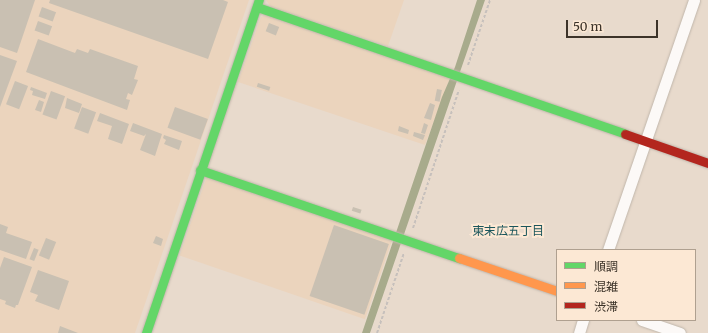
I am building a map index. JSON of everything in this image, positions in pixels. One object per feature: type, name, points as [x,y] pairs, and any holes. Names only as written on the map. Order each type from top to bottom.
[{"type":"street","points":[[608,249],[694,0]]},
{"type":"street","points":[[148,332],[200,170],[258,4],[449,74],[708,163]]},
{"type":"street","points":[[200,170],[556,291]]},
{"type":"street","points":[[579,333],[583,321]]},
{"type":"street","points":[[645,321],[680,333]]},
{"type":"path","points":[[377,333],[406,240],[490,0]]},
{"type":"shaded area","points":[[0,0],[249,0],[135,333],[0,333]]},
{"type":"shaded area","points":[[266,0],[404,0],[388,46],[271,7]]},
{"type":"shaded area","points":[[477,0],[485,0],[370,333],[362,333],[442,97],[455,67]]},
{"type":"shaded area","points":[[266,15],[450,78],[425,145],[238,82],[261,17]]},
{"type":"shaded area","points":[[207,176],[392,240],[365,319],[180,255]]},
{"type":"building","points":[[0,0],[35,0],[17,53],[0,47]]},
{"type":"building","points":[[50,0],[223,0],[228,2],[208,59],[49,3]]},
{"type":"building","points":[[42,7],[56,12],[53,22],[39,16]]},
{"type":"building","points":[[38,21],[52,26],[49,36],[35,30]]},
{"type":"building","points":[[269,23],[279,27],[276,35],[266,31]]},
{"type":"building","points":[[38,39],[75,53],[77,49],[88,53],[90,49],[138,66],[134,79],[138,80],[132,95],[128,93],[126,99],[130,100],[127,110],[26,72]]},
{"type":"building","points":[[0,55],[17,61],[0,107]]},
{"type":"building","points":[[15,81],[28,86],[19,109],[6,104]]},
{"type":"building","points":[[258,83],[270,87],[269,91],[257,87]]},
{"type":"building","points":[[31,87],[47,93],[45,99],[32,95],[33,91],[30,90]]},
{"type":"building","points":[[437,89],[442,90],[440,102],[435,101]]},
{"type":"building","points":[[51,91],[65,96],[57,120],[42,114]]},
{"type":"building","points":[[67,98],[82,104],[79,113],[65,108]]},
{"type":"building","points":[[39,100],[44,102],[41,112],[35,110]]},
{"type":"building","points":[[430,103],[435,105],[431,120],[424,118]]},
{"type":"building","points":[[82,107],[96,112],[88,134],[74,129]]},
{"type":"building","points":[[175,107],[208,119],[200,140],[167,128]]},
{"type":"building","points":[[100,113],[129,124],[122,144],[108,139],[112,126],[97,121]]},
{"type":"building","points":[[133,123],[162,134],[155,156],[140,150],[146,134],[144,136],[130,131]]},
{"type":"building","points":[[424,123],[428,125],[425,134],[421,133]]},
{"type":"building","points":[[399,126],[409,130],[408,134],[398,131]]},
{"type":"building","points":[[414,132],[425,135],[423,140],[413,136]]},
{"type":"building","points":[[164,135],[182,141],[179,150],[164,144],[166,140],[163,138]]},
{"type":"building","points":[[353,207],[362,210],[360,214],[352,211]]},
{"type":"building","points":[[0,224],[8,227],[6,233],[32,242],[26,259],[0,250]]},
{"type":"building","points":[[334,225],[389,244],[364,315],[310,296]]},
{"type":"building","points":[[156,236],[163,239],[161,246],[153,243]]},
{"type":"building","points":[[46,238],[56,242],[49,260],[39,256]]},
{"type":"building","points":[[34,248],[39,250],[34,261],[30,259]]},
{"type":"building","points":[[4,257],[32,267],[18,305],[16,305],[15,308],[5,304],[6,301],[0,299],[0,268]]},
{"type":"building","points":[[38,270],[69,281],[59,310],[35,301],[38,295],[30,292]]},
{"type":"building","points":[[60,326],[78,333],[58,333]]},
{"type":"traffic: fast","points":[[146,333],[259,0]]},
{"type":"traffic: fast","points":[[257,7],[625,134]]},
{"type":"traffic: fast","points":[[200,170],[459,258]]},
{"type":"traffic: slow","points":[[459,258],[556,291]]},
{"type":"traffic: jam","points":[[625,134],[708,163]]},
{"type":"district","name":"東末広五丁目","points":[[508,231]]}]
